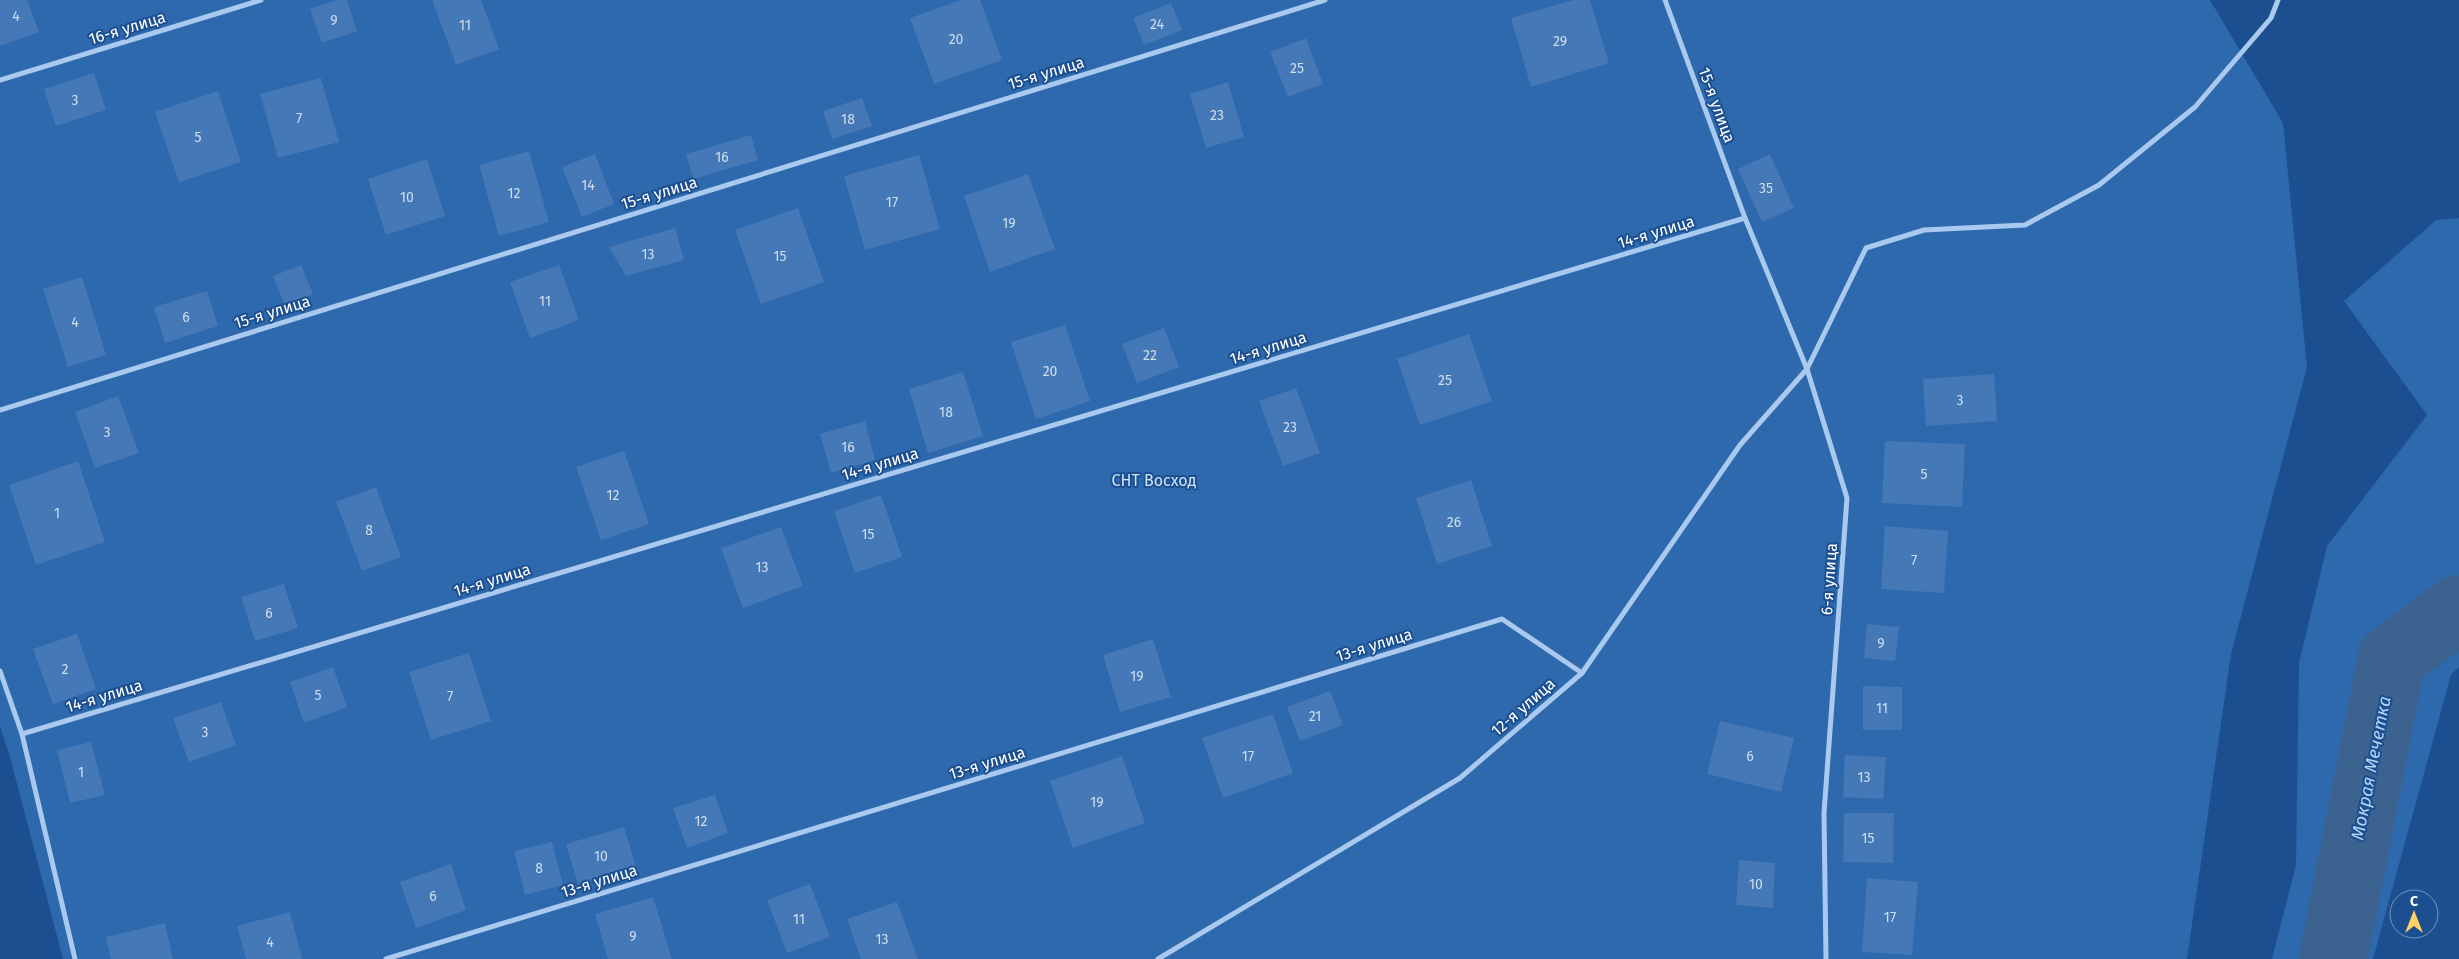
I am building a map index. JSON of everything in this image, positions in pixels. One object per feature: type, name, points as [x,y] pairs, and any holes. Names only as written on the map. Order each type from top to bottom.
[{"type":"street","name":"16-я улица","points":[[0,80],[261,0]]},
{"type":"street","name":"15-я улица","points":[[0,410],[1325,0]]},
{"type":"street","name":"15-я улица","points":[[1665,0],[1745,218]]},
{"type":"street","name":"12-я улица","points":[[1158,959],[1460,778],[1582,673],[1740,445],[1807,369],[1866,248],[1924,230],[2025,226],[2099,185],[2195,107],[2271,18],[2278,0]]},
{"type":"street","name":"6-я улица","points":[[1745,218],[1807,369],[1847,498],[1824,813],[1826,959]]},
{"type":"street","name":"14-я улица","points":[[22,734],[1745,218]]},
{"type":"street","name":"13-я улица","points":[[386,959],[1502,619],[1582,673]]},
{"type":"street","points":[[0,671],[22,734],[75,959]]},
{"type":"green space","name":"СНТ Восход","points":[[0,0],[2210,0],[2283,123],[2307,367],[2231,654],[2187,959],[63,959],[10,757],[0,726]]},
{"type":"green space","points":[[2459,218],[2459,667],[2451,675],[2392,889],[2389,889],[2389,901],[2373,959],[2272,959],[2296,865],[2299,663],[2327,546],[2427,415],[2344,301],[2436,220]]},
{"type":"building","points":[[0,0],[27,0],[39,32],[0,46]]},
{"type":"building","points":[[337,0],[347,0],[357,31],[322,43],[310,9]]},
{"type":"building","points":[[432,0],[481,0],[499,49],[456,65]]},
{"type":"building","points":[[961,0],[980,0],[1002,60],[934,84],[910,18]]},
{"type":"building","points":[[1573,0],[1590,0],[1609,63],[1531,87],[1511,18]]},
{"type":"building","points":[[1171,3],[1182,30],[1144,45],[1133,18]]},
{"type":"building","points":[[1306,38],[1323,84],[1288,97],[1270,52]]},
{"type":"building","points":[[94,73],[106,110],[56,126],[44,89]]},
{"type":"building","points":[[321,78],[339,142],[278,158],[260,94]]},
{"type":"building","points":[[1228,82],[1244,137],[1206,148],[1190,94]]},
{"type":"building","points":[[218,91],[241,162],[179,182],[155,112]]},
{"type":"building","points":[[862,98],[872,126],[832,139],[823,111]]},
{"type":"building","points":[[751,135],[758,160],[693,179],[686,154]]},
{"type":"building","points":[[529,151],[549,222],[499,236],[479,165]]},
{"type":"building","points":[[595,154],[614,204],[582,217],[562,167]]},
{"type":"building","points":[[1770,154],[1794,208],[1762,222],[1738,169]]},
{"type":"building","points":[[919,155],[940,229],[865,250],[844,176]]},
{"type":"building","points":[[427,159],[445,216],[386,235],[368,179]]},
{"type":"building","points":[[1028,174],[1055,249],[990,272],[964,196]]},
{"type":"building","points":[[798,208],[824,282],[761,304],[735,230]]},
{"type":"building","points":[[675,228],[684,260],[626,276],[609,247]]},
{"type":"building","points":[[301,265],[313,294],[285,306],[273,276]]},
{"type":"building","points":[[559,265],[579,320],[530,338],[510,282]]},
{"type":"building","points":[[82,277],[106,355],[68,367],[43,289]]},
{"type":"building","points":[[207,291],[218,326],[165,343],[154,307]]},
{"type":"building","points":[[1065,325],[1090,401],[1036,419],[1011,342]]},
{"type":"building","points":[[1164,328],[1179,367],[1137,383],[1122,344]]},
{"type":"building","points":[[1469,334],[1492,401],[1420,425],[1397,359]]},
{"type":"building","points":[[963,372],[983,436],[928,453],[909,389]]},
{"type":"building","points":[[1994,374],[1997,421],[1926,426],[1923,379]]},
{"type":"building","points":[[1296,388],[1320,453],[1283,466],[1259,401]]},
{"type":"building","points":[[118,396],[139,453],[95,468],[75,412]]},
{"type":"building","points":[[865,421],[875,460],[831,473],[820,434]]},
{"type":"building","points":[[1885,441],[1965,444],[1962,507],[1882,503]]},
{"type":"building","points":[[624,451],[649,524],[601,540],[576,467]]},
{"type":"building","points":[[78,461],[105,542],[36,565],[9,485]]},
{"type":"building","points":[[1471,480],[1492,546],[1437,564],[1416,498]]},
{"type":"building","points":[[376,487],[401,557],[362,571],[336,502]]},
{"type":"building","points":[[881,495],[902,557],[855,573],[834,511]]},
{"type":"building","points":[[1885,526],[1948,531],[1944,593],[1881,589]]},
{"type":"building","points":[[781,527],[803,586],[743,608],[721,548]]},
{"type":"building","points":[[284,584],[298,628],[255,641],[241,597]]},
{"type":"building","points":[[1867,624],[1899,627],[1895,661],[1864,658]]},
{"type":"building","points":[[77,634],[96,689],[53,704],[33,649]]},
{"type":"building","points":[[1153,639],[1171,697],[1120,712],[1103,655]]},
{"type":"building","points":[[469,653],[491,721],[431,740],[409,672]]},
{"type":"building","points":[[333,667],[347,707],[304,723],[290,682]]},
{"type":"building","points":[[1863,686],[1902,687],[1902,730],[1863,730]]},
{"type":"building","points":[[1330,691],[1343,725],[1300,741],[1287,707]]},
{"type":"building","points":[[221,702],[236,745],[189,762],[173,718]]},
{"type":"building","points":[[1273,714],[1293,773],[1223,798],[1202,738]]},
{"type":"building","points":[[1720,721],[1794,738],[1781,792],[1707,774]]},
{"type":"building","points":[[91,742],[105,795],[70,803],[57,750]]},
{"type":"building","points":[[1845,755],[1886,757],[1883,799],[1843,797]]},
{"type":"building","points":[[1122,756],[1145,823],[1073,848],[1050,781]]},
{"type":"building","points":[[715,795],[728,833],[687,848],[673,808]]},
{"type":"building","points":[[1844,813],[1894,813],[1893,863],[1843,862]]},
{"type":"building","points":[[624,827],[636,867],[578,884],[566,844]]},
{"type":"building","points":[[552,842],[563,885],[525,895],[514,851]]},
{"type":"building","points":[[1739,860],[1775,863],[1773,908],[1736,905]]},
{"type":"building","points":[[451,864],[466,910],[416,928],[400,882]]},
{"type":"building","points":[[1867,878],[1918,882],[1912,955],[1862,952]]},
{"type":"building","points":[[810,884],[830,937],[787,953],[767,900]]},
{"type":"building","points":[[653,897],[672,959],[608,959],[595,914]]},
{"type":"building","points":[[897,902],[918,959],[861,959],[847,919]]},
{"type":"building","points":[[290,912],[302,959],[246,959],[237,926]]},
{"type":"building","points":[[165,923],[173,959],[111,959],[106,937]]},
{"type":"waterway","name":"Мокрая Мечетка","points":[[2333,959],[2392,658],[2459,609]]}]
